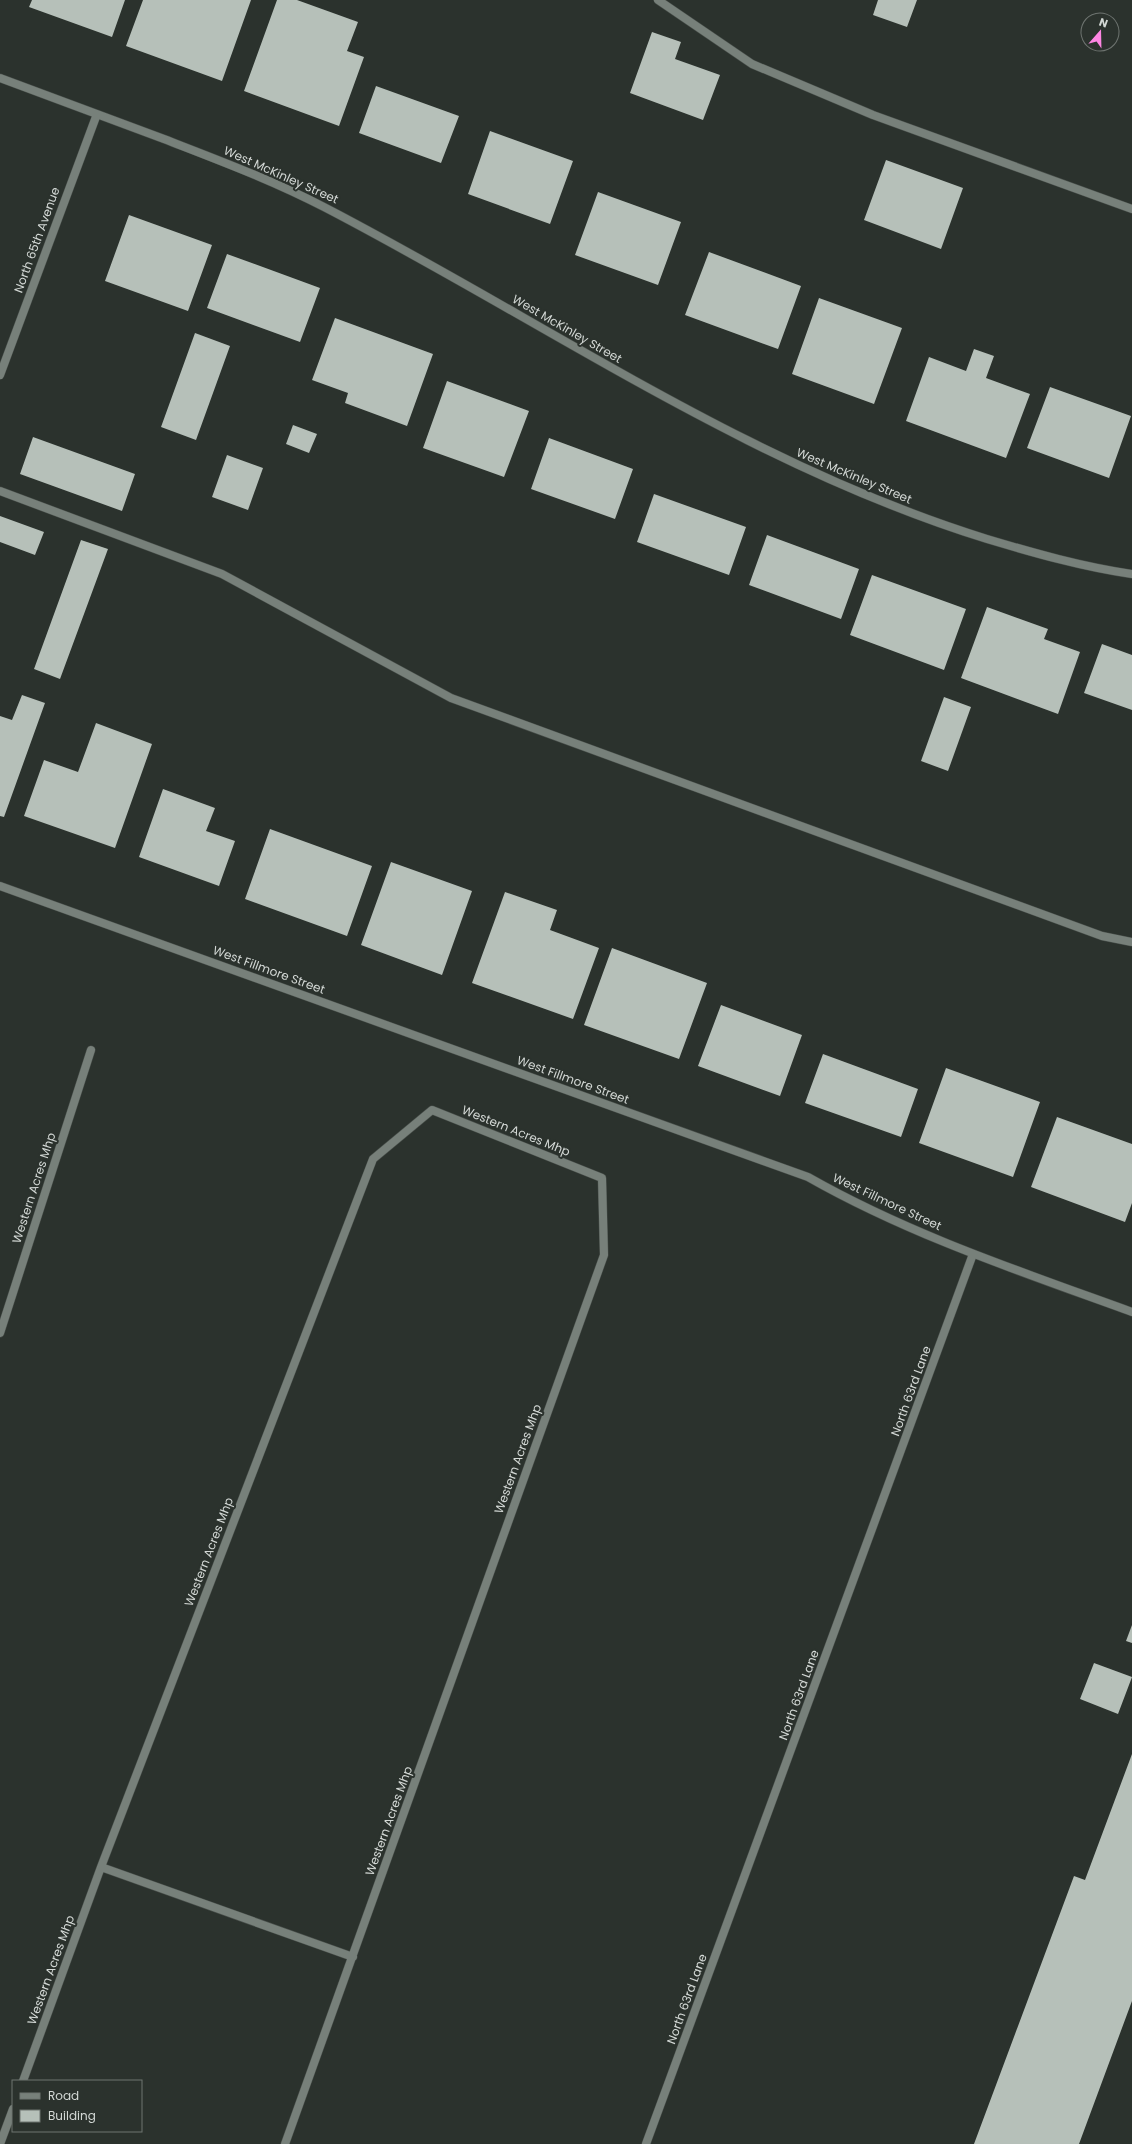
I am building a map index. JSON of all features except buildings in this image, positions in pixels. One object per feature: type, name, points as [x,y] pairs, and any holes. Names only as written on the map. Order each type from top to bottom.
[{"type":"street","points":[[658,0],[752,64],[873,115],[1132,209]]},
{"type":"street","name":"West McKinley Street","points":[[0,78],[250,172],[322,205],[413,254],[678,405],[754,444],[832,481],[934,522],[1041,556],[1132,574]]},
{"type":"street","name":"North 65th Avenue","points":[[0,375],[97,114]]},
{"type":"street","points":[[0,491],[222,574],[451,698],[1102,936],[1132,942]]},
{"type":"street","name":"West Fillmore Street","points":[[0,886],[808,1177],[848,1200],[974,1254],[1132,1312]]},
{"type":"street","name":"Western Acres Mhp","points":[[0,1333],[91,1050]]},
{"type":"street","name":"Western Acres Mhp","points":[[23,2080],[101,1867],[373,1159],[432,1110],[602,1178],[604,1254],[285,2144]]},
{"type":"street","name":"North 63rd Lane","points":[[646,2144],[974,1254]]},
{"type":"street","points":[[101,1867],[353,1957]]},
{"type":"street","points":[[0,2144],[12,2112]]}]
